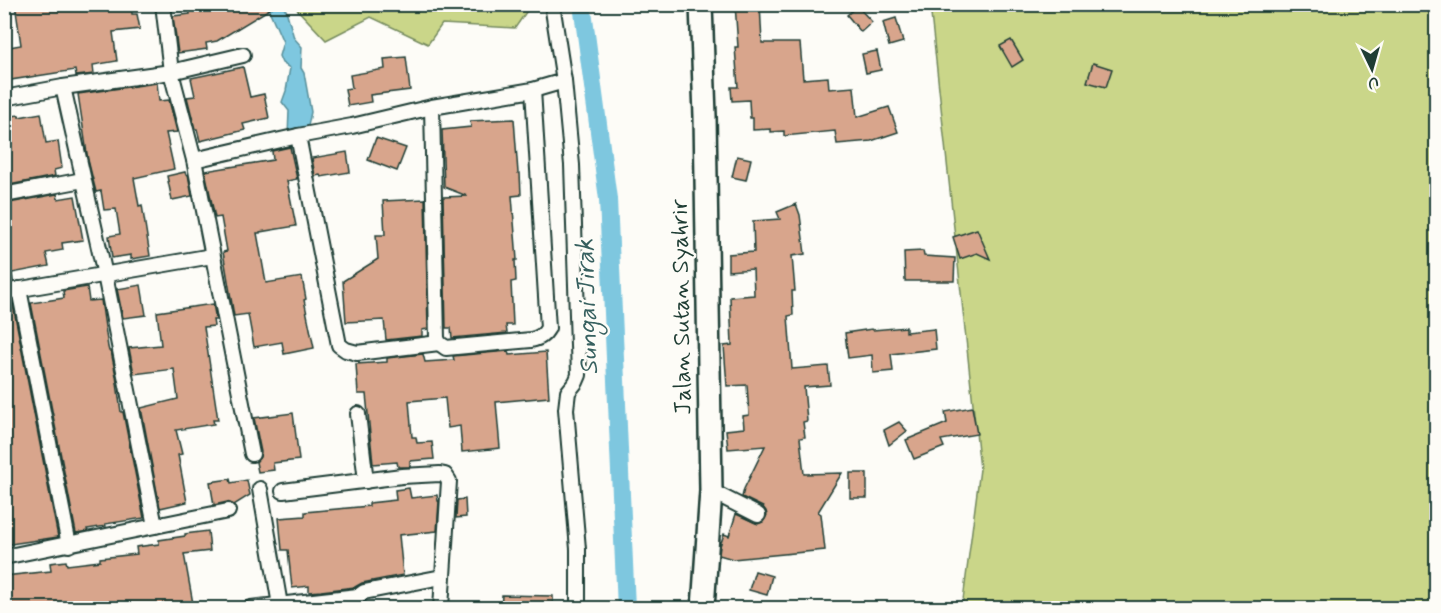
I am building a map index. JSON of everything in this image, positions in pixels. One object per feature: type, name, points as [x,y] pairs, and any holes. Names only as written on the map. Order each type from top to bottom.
[{"type":"main road","name":"Jalan Sutan Syahrir","points":[[701,4],[711,492],[703,609]]},
{"type":"street","points":[[163,4],[171,72],[194,160],[252,454]]},
{"type":"street","points":[[552,4],[564,81],[572,165],[579,360],[578,379],[568,392],[566,409],[578,549],[578,609]]},
{"type":"street","points":[[4,98],[171,72],[243,55]]},
{"type":"street","points":[[194,160],[432,107],[533,90],[564,81]]},
{"type":"street","points":[[63,87],[105,275],[156,525]]},
{"type":"street","points":[[432,107],[437,338],[439,343],[446,348],[531,340],[545,334],[548,328],[533,90]]},
{"type":"street","points":[[298,136],[339,345],[346,350],[357,352],[439,343]]},
{"type":"street","points":[[4,195],[83,180]]},
{"type":"street","points":[[4,292],[212,256]]},
{"type":"street","points":[[19,289],[69,545]]},
{"type":"street","points":[[358,414],[366,481]]},
{"type":"street","points":[[283,491],[402,476],[445,475],[449,481],[441,609]]},
{"type":"street","points":[[260,489],[280,605]]},
{"type":"street","points":[[711,492],[758,515]]},
{"type":"street","points":[[4,557],[228,512]]},
{"type":"street","points":[[251,609],[280,605],[356,602],[364,592],[442,577]]},
{"type":"green space","points":[[293,5],[531,5],[515,28],[442,24],[428,44],[371,17],[326,40]]},
{"type":"green space","points":[[930,5],[1436,5],[1436,608],[962,608],[980,469]]},
{"type":"water","points":[[264,5],[280,5],[286,10],[294,38],[302,47],[301,68],[304,73],[311,112],[308,126],[288,136],[289,111],[282,102],[290,68],[282,63],[279,56],[283,42],[269,10]]},
{"type":"building","points":[[15,4],[131,4],[132,14],[137,14],[140,29],[113,32],[117,61],[93,65],[94,74],[76,76],[75,70],[4,81],[4,48],[21,45]]},
{"type":"building","points":[[189,4],[278,4],[217,41],[206,43],[207,49],[178,53],[173,16],[190,14]]},
{"type":"building","points":[[735,4],[760,4],[762,43],[800,43],[803,79],[828,77],[829,89],[854,87],[857,117],[889,107],[898,132],[871,141],[837,144],[835,131],[784,136],[784,131],[753,130],[749,100],[732,101],[731,87],[738,87]]},
{"type":"building","points":[[857,6],[872,22],[861,32],[847,15]]},
{"type":"building","points":[[896,18],[903,42],[889,46],[883,22]]},
{"type":"building","points":[[1011,40],[1023,60],[1012,67],[1000,46]]},
{"type":"building","points":[[877,51],[881,70],[866,73],[862,54]]},
{"type":"building","points":[[406,57],[410,90],[370,95],[371,102],[348,106],[345,89],[352,88],[350,75],[385,69],[384,59]]},
{"type":"building","points":[[1093,63],[1112,69],[1106,87],[1087,82]]},
{"type":"building","points":[[243,67],[250,97],[264,94],[269,118],[243,124],[245,130],[200,141],[187,97],[195,96],[191,78]]},
{"type":"building","points":[[157,83],[159,101],[169,100],[177,132],[166,133],[174,169],[134,178],[139,206],[142,205],[150,256],[131,259],[131,255],[112,258],[109,236],[120,234],[116,209],[104,210],[101,191],[96,192],[88,160],[78,94]]},
{"type":"building","points":[[41,113],[46,143],[58,141],[62,168],[54,170],[55,176],[4,186],[4,117]]},
{"type":"building","points":[[514,119],[521,195],[512,196],[517,260],[515,260],[516,281],[511,282],[513,325],[506,325],[507,333],[452,338],[451,328],[446,328],[443,197],[467,196],[444,187],[442,130],[471,127],[470,121]]},
{"type":"building","points":[[376,138],[406,148],[397,171],[368,160]]},
{"type":"building","points":[[290,147],[297,179],[287,181],[296,226],[257,233],[266,283],[302,277],[306,299],[304,300],[314,348],[284,354],[282,342],[254,347],[248,314],[234,316],[223,252],[227,251],[221,217],[215,218],[205,171],[273,160],[272,151]]},
{"type":"building","points":[[347,152],[350,172],[315,176],[312,158]]},
{"type":"building","points":[[737,156],[751,159],[746,180],[732,177]]},
{"type":"building","points":[[185,172],[186,175],[188,174],[192,196],[172,200],[167,176]]},
{"type":"building","points":[[57,194],[58,199],[75,196],[83,240],[62,243],[63,250],[46,253],[49,266],[12,273],[13,281],[4,283],[4,204]]},
{"type":"building","points":[[425,199],[428,329],[422,330],[422,336],[386,340],[384,320],[346,322],[343,281],[378,259],[376,235],[385,235],[383,201]]},
{"type":"building","points":[[796,204],[800,215],[805,254],[792,256],[795,291],[792,291],[793,315],[788,316],[792,369],[828,366],[830,385],[804,387],[807,421],[803,422],[805,437],[800,438],[804,474],[842,473],[818,512],[821,514],[825,550],[733,559],[719,555],[724,534],[729,536],[736,514],[758,524],[763,522],[767,515],[763,507],[742,497],[765,446],[728,449],[726,430],[744,428],[743,416],[749,415],[747,385],[727,386],[724,346],[732,345],[730,297],[754,295],[753,269],[728,271],[728,254],[754,252],[753,221],[780,219],[777,212]]},
{"type":"building","points":[[977,229],[990,259],[977,253],[960,259],[953,237]]},
{"type":"building","points":[[923,251],[924,256],[955,258],[954,281],[905,281],[904,252]]},
{"type":"building","points":[[141,285],[146,315],[123,318],[117,289]]},
{"type":"building","points":[[87,287],[89,301],[101,300],[108,347],[111,351],[121,412],[123,412],[144,518],[105,524],[106,526],[76,533],[31,303],[64,298],[63,291]]},
{"type":"building","points":[[12,300],[58,537],[4,545],[4,301]]},
{"type":"building","points":[[213,304],[216,320],[213,320],[214,326],[204,327],[218,420],[213,420],[214,424],[176,430],[182,454],[178,455],[187,502],[160,508],[141,408],[178,399],[174,369],[134,374],[129,348],[161,345],[157,312]]},
{"type":"building","points":[[906,327],[906,332],[934,329],[936,349],[891,354],[893,371],[873,373],[872,355],[848,358],[845,333]]},
{"type":"building","points":[[508,351],[509,355],[546,352],[549,397],[496,402],[500,448],[462,452],[460,426],[448,428],[445,398],[409,401],[412,437],[416,437],[417,443],[432,442],[434,459],[410,461],[410,467],[398,467],[397,462],[373,464],[366,394],[358,394],[356,364],[387,362],[387,358],[423,354],[425,362],[454,360],[453,356]]},
{"type":"building","points":[[972,407],[977,434],[941,440],[944,447],[914,459],[906,440],[947,423],[945,412]]},
{"type":"building","points":[[293,413],[299,460],[273,463],[274,470],[258,472],[256,462],[261,452],[254,418]]},
{"type":"building","points":[[899,422],[907,431],[889,445],[884,430]]},
{"type":"building","points":[[850,473],[867,473],[867,498],[850,498]]},
{"type":"building","points":[[230,479],[231,483],[247,480],[250,495],[234,505],[227,502],[214,505],[210,482]]},
{"type":"building","points":[[409,488],[411,498],[437,495],[439,501],[437,531],[399,535],[403,575],[362,583],[355,587],[321,591],[309,592],[309,586],[292,588],[288,550],[282,550],[279,518],[305,516],[305,512],[369,506],[369,503],[396,500],[395,490]]},
{"type":"building","points":[[465,499],[466,517],[456,518],[457,500]]},
{"type":"building","points":[[208,531],[210,551],[184,554],[194,609],[4,609],[4,576],[51,571],[50,563],[66,561],[67,565],[137,554],[136,547],[159,544],[159,540],[185,536],[185,534]]},
{"type":"building","points":[[755,571],[772,576],[767,595],[749,590]]},
{"type":"building","points":[[502,595],[553,596],[553,609],[501,609]]},
{"type":"waterway","name":"Sungai Jirak","points":[[582,4],[608,199],[626,608]]}]
